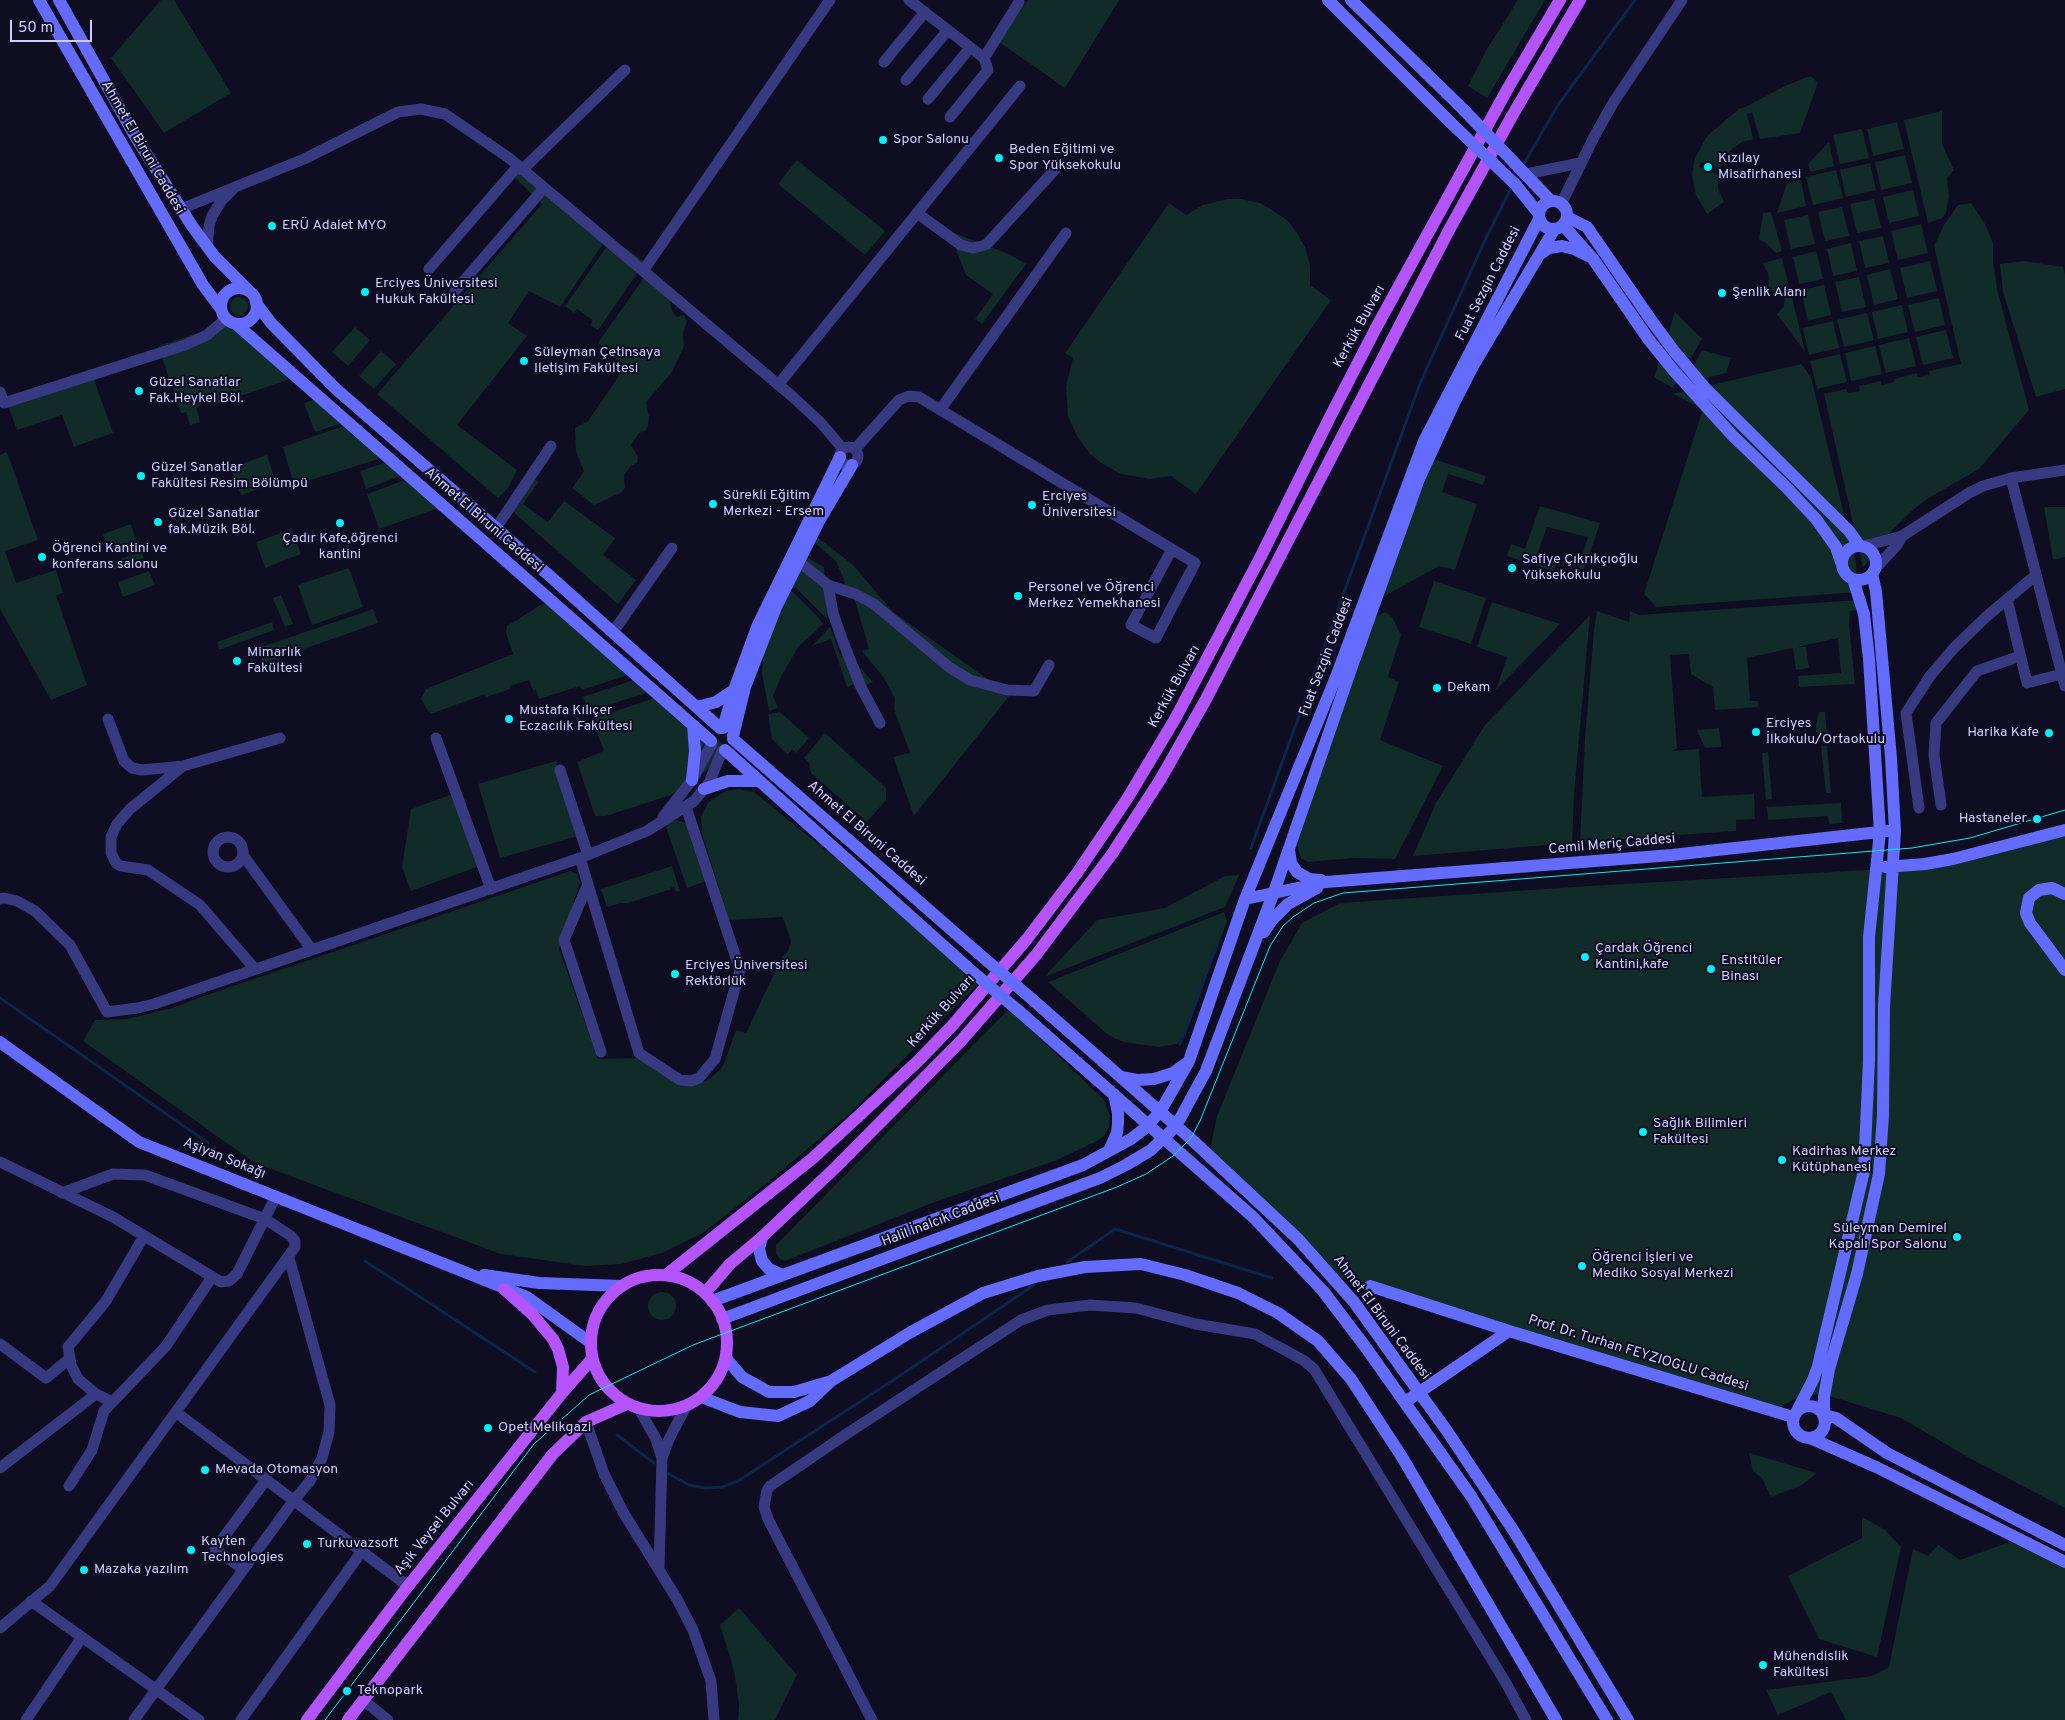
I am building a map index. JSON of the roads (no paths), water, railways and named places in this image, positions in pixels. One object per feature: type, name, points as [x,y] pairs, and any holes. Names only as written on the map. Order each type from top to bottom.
[{"type":"main road","name":"Kerkük Bulvarı","points":[[666,1275],[813,1158],[903,1076],[951,1027],[1027,939],[1077,873],[1127,799],[1175,719],[1261,556],[1368,344],[1508,88],[1560,0]]},
{"type":"main road","points":[[708,1297],[730,1264],[762,1237],[886,1118],[985,1015],[1060,925],[1136,817],[1205,701],[1453,222],[1580,0]]},
{"type":"main road","points":[[666,1275],[687,1281],[708,1297],[719,1311],[726,1333],[726,1358],[717,1380],[701,1398],[680,1409],[657,1412],[633,1406],[613,1395],[599,1376],[592,1359],[590,1335],[596,1314],[608,1297],[622,1286],[645,1276],[666,1275]]},
{"type":"main road","points":[[504,1289],[532,1314],[553,1339],[563,1367],[562,1393]]},
{"type":"main road","name":"Aşık Veysel Bulvarı","points":[[307,1720],[408,1586],[562,1393],[592,1359]]},
{"type":"main road","points":[[348,1720],[552,1455],[586,1422],[633,1406]]},
{"type":"street","name":"Ahmet El Biruni Caddesi","points":[[39,0],[203,285],[228,317],[758,781],[967,967],[1149,1124],[1253,1217],[1301,1266],[1344,1318],[1470,1496],[1607,1720]]},
{"type":"street","name":"Ahmet El Biruni Caddesi","points":[[59,0],[135,136],[181,209],[207,246],[247,290]]},
{"type":"street","points":[[909,0],[984,58],[988,70],[950,117]]},
{"type":"street","points":[[1328,0],[1514,184],[1545,227],[1587,227],[1674,352],[1706,389],[1862,546],[1873,553],[1876,563],[1874,571],[1891,758],[1894,831],[1884,1006],[1883,1115],[1879,1174],[1857,1274],[1830,1369],[1824,1397],[1825,1420],[1823,1430],[1820,1434],[1810,1438]]},
{"type":"street","points":[[1352,0],[1525,173],[1564,207],[1559,227]]},
{"type":"street","points":[[1539,217],[1543,206],[1556,202],[1613,103],[1682,0]]},
{"type":"street","points":[[642,271],[828,1]]},
{"type":"street","points":[[984,58],[1019,2]]},
{"type":"street","points":[[884,62],[925,12]]},
{"type":"street","points":[[906,80],[948,30]]},
{"type":"street","points":[[928,99],[970,48]]},
{"type":"street","points":[[429,269],[520,168],[626,70]]},
{"type":"street","points":[[778,385],[1020,86]]},
{"type":"street","points":[[181,209],[304,159],[398,112],[413,109],[445,114],[520,168],[807,410],[841,453],[844,464],[852,465]]},
{"type":"street","points":[[1525,173],[1580,163]]},
{"type":"street","points":[[917,213],[961,245],[973,248],[982,246],[986,244],[1060,164]]},
{"type":"street","points":[[207,246],[209,226],[216,207],[229,193],[245,182]]},
{"type":"street","points":[[455,291],[544,188]]},
{"type":"street","name":"Fuat Sezgin Caddesi","points":[[1149,1124],[1160,1112],[1189,1061],[1245,899],[1336,677],[1424,441],[1539,217]]},
{"type":"street","points":[[1559,227],[1593,258],[1649,340],[1674,372],[1732,435],[1786,487],[1816,520],[1836,547],[1844,572],[1853,579],[1864,580],[1897,545],[1902,536]]},
{"type":"street","name":"Fuat Sezgin Caddesi","points":[[1176,1126],[1206,1071],[1274,892],[1419,479],[1450,410],[1473,366],[1540,254],[1559,227]]},
{"type":"street","points":[[940,410],[1066,234]]},
{"type":"street","points":[[1540,254],[1549,248],[1562,246],[1574,249],[1593,258]]},
{"type":"street","points":[[235,288],[247,290],[255,298],[255,314],[247,322],[228,317],[222,298],[235,288]]},
{"type":"street","name":"Ahmet El Biruni Caddesi","points":[[256,303],[270,323],[336,389],[1176,1126],[1314,1256],[1354,1302],[1419,1392],[1515,1533],[1628,1720]]},
{"type":"street","points":[[0,392],[4,403],[176,348],[200,339],[214,330],[228,317]]},
{"type":"street","points":[[855,449],[894,404],[905,397],[919,397],[940,410],[1172,549],[1195,563],[1156,638],[1132,625],[1172,549]]},
{"type":"street","points":[[496,528],[551,446]]},
{"type":"street","points":[[647,831],[672,807],[717,747],[731,746],[727,733],[734,690],[756,628],[841,453],[850,446],[855,449],[858,458],[819,521],[798,561],[762,639],[727,733]]},
{"type":"street","points":[[1841,562],[1845,552],[1854,546],[1862,546],[1902,536],[1968,493],[2011,478],[2065,470]]},
{"type":"street","points":[[2007,599],[2027,683],[2064,680],[2011,478]]},
{"type":"street","points":[[613,632],[672,548]]},
{"type":"street","points":[[798,561],[828,585],[854,594],[869,602],[949,668],[981,684],[1007,690],[1034,691],[1049,665]]},
{"type":"street","points":[[1920,808],[1906,713],[1941,662],[1966,636],[2036,575]]},
{"type":"street","points":[[1853,579],[1865,623],[1880,832],[1878,867],[1869,937],[1869,1060],[1864,1172],[1816,1373],[1792,1423],[1800,1436],[1810,1438],[1847,1453],[2065,1562]]},
{"type":"street","points":[[828,585],[833,613],[842,639],[860,685],[880,723]]},
{"type":"street","points":[[1941,805],[1934,755],[1936,723],[1977,671],[2020,656]]},
{"type":"street","points":[[697,707],[716,702],[734,690]]},
{"type":"street","points":[[108,719],[122,757],[132,768],[142,770],[182,766],[280,738]]},
{"type":"street","points":[[692,780],[695,751],[693,726]]},
{"type":"street","points":[[0,899],[4,898],[17,902],[35,911],[70,945],[107,1012],[137,1008],[154,1004],[491,889],[647,831],[686,807],[704,789],[714,773],[717,747],[712,734],[727,733]]},
{"type":"street","points":[[436,738],[491,889]]},
{"type":"street","points":[[1912,757],[1934,755]]},
{"type":"street","points":[[182,766],[130,809],[117,824],[111,837],[111,853],[116,863],[121,866],[148,870],[200,905],[255,969]]},
{"type":"street","points":[[560,770],[584,856],[588,884],[639,1053],[680,1080],[691,1081],[699,1078],[716,1059],[740,970],[686,807]]},
{"type":"street","points":[[704,789],[728,781],[758,781]]},
{"type":"street","points":[[1878,867],[1953,860],[2065,830]]},
{"type":"street","name":"Cemil Meriç Caddesi","points":[[1346,881],[1672,855],[1894,831]]},
{"type":"street","points":[[1289,850],[1291,863],[1297,872],[1309,879],[1346,881]]},
{"type":"street","points":[[243,854],[312,950]]},
{"type":"street","points":[[1245,899],[1326,882],[1346,881]]},
{"type":"street","points":[[1253,947],[1272,920],[1288,904],[1312,890],[1346,881]]},
{"type":"street","points":[[588,884],[564,940],[601,1052]]},
{"type":"street","points":[[2065,894],[2052,888],[2044,888],[2032,895],[2026,907],[2030,924],[2065,970]]},
{"type":"street","name":"Aşiyan Sokağı","points":[[0,1042],[139,1142],[527,1297],[591,1343]]},
{"type":"street","points":[[1120,1077],[1137,1080],[1154,1079],[1173,1073],[1189,1061]]},
{"type":"street","points":[[1109,1151],[1117,1133],[1118,1123],[1114,1094]]},
{"type":"street","name":"Halil İnalcık Caddesi","points":[[708,1297],[783,1275],[1069,1170],[1131,1139],[1149,1124]]},
{"type":"street","name":"Halil İnalcık Caddesi","points":[[722,1319],[1100,1178],[1139,1158],[1176,1126]]},
{"type":"street","points":[[1,1164],[113,1217],[212,1277],[225,1282],[235,1277],[276,1196]]},
{"type":"street","points":[[0,1628],[50,1586],[177,1413],[295,1247],[293,1238],[265,1219],[201,1194],[137,1174],[113,1174],[62,1193]]},
{"type":"street","points":[[112,1402],[96,1394],[78,1379],[69,1359],[68,1347],[106,1301],[144,1236]]},
{"type":"street","points":[[762,1237],[759,1249],[762,1260],[769,1269],[783,1275]]},
{"type":"street","points":[[134,1720],[243,1569],[310,1481],[320,1464],[326,1446],[330,1405],[289,1258]]},
{"type":"street","points":[[726,1358],[742,1377],[769,1392],[794,1392],[830,1381],[912,1332],[983,1293],[1038,1276],[1085,1267],[1141,1264],[1185,1275],[1238,1293],[1278,1313],[1318,1342],[1351,1379],[1407,1465],[1556,1720]]},
{"type":"street","name":"Aşiyan Sokağı","points":[[457,1268],[484,1275],[539,1283],[622,1286]]},
{"type":"street","points":[[69,1486],[92,1450],[104,1411],[166,1346],[212,1277]]},
{"type":"street","points":[[1370,1286],[1509,1331]]},
{"type":"street","points":[[872,1720],[768,1519],[764,1507],[767,1490],[770,1486],[845,1435],[1021,1320],[1048,1310],[1073,1306],[1107,1305],[1136,1308],[1196,1324],[1255,1334],[1303,1360],[1314,1369],[1506,1683],[1526,1720]]},
{"type":"street","name":"Prof. Dr. Turhan FEYZIOGLU Caddesi","points":[[1405,1402],[1509,1331],[1796,1413]]},
{"type":"street","points":[[0,1344],[46,1378],[69,1359]]},
{"type":"street","points":[[701,1398],[740,1412],[778,1416],[810,1401],[830,1381]]},
{"type":"street","points":[[0,1468],[96,1394]]},
{"type":"street","points":[[659,1570],[662,1458],[669,1439],[687,1405]]},
{"type":"street","points":[[1796,1413],[1808,1405],[1813,1406],[1822,1411],[1824,1415],[1836,1418],[1887,1453],[2065,1545]]},
{"type":"street","points":[[633,1406],[656,1439],[662,1458]]},
{"type":"street","points":[[177,1413],[408,1586]]},
{"type":"street","points":[[586,1422],[594,1448],[613,1493],[637,1536],[686,1614],[700,1646],[711,1681],[714,1720]]},
{"type":"street","points":[[243,1569],[215,1549],[266,1480]]},
{"type":"street","points":[[1948,1502],[1953,1492],[1959,1490]]},
{"type":"street","points":[[240,1720],[362,1551]]},
{"type":"street","points":[[32,1602],[199,1720]]},
{"type":"street","points":[[26,1720],[82,1637]]},
{"type":"street","points":[[363,1700],[388,1720]]},
{"type":"waterway","points":[[1522,167],[1558,105],[1635,0]]},
{"type":"waterway","points":[[1251,848],[1421,381],[1486,238],[1512,186]]},
{"type":"waterway","points":[[1180,1044],[1217,944]]},
{"type":"waterway","points":[[0,998],[208,1143]]},
{"type":"waterway","points":[[1067,1262],[1115,1229],[1272,1278]]},
{"type":"waterway","points":[[365,1261],[535,1372]]},
{"type":"waterway","points":[[667,1473],[689,1485],[705,1488],[722,1487],[738,1481],[904,1373],[1034,1285]]},
{"type":"waterway","points":[[617,1435],[654,1463]]},
{"type":"tram line","points":[[325,1720],[534,1444],[589,1395],[693,1345],[1117,1187],[1146,1174],[1173,1156],[1191,1138],[1200,1121],[1270,946],[1283,926],[1314,903],[1343,893],[1912,848],[1970,838],[2065,810]]},
{"type":"place","name":"Spor Salonu","points":[[883,140]]},
{"type":"place","name":"Beden Eğitimi ve Spor Yüksekokulu","points":[[999,158]]},
{"type":"place","name":"Kızılay Misafirhanesi","points":[[1708,167]]},
{"type":"place","name":"ERÜ Adalet MYO","points":[[272,226]]},
{"type":"place","name":"Erciyes Üniversitesi Hukuk Fakültesi","points":[[365,292]]},
{"type":"place","name":"Şenlik Alanı","points":[[1722,293]]},
{"type":"place","name":"Süleyman Çetinsaya Iletişim Fakültesi","points":[[524,361]]},
{"type":"place","name":"Güzel Sanatlar Fak.Heykel Böl.","points":[[139,391]]},
{"type":"place","name":"Güzel Sanatlar Fakültesi Resim Bölümpü","points":[[141,476]]},
{"type":"place","name":"Sürekli Eğitim Merkezi - Ersem","points":[[713,504]]},
{"type":"place","name":"Erciyes Üniversitesi","points":[[1032,505]]},
{"type":"place","name":"Güzel Sanatlar fak.Müzik Böl.","points":[[158,522]]},
{"type":"place","name":"Çadır Kafe,öğrenci kantini","points":[[340,523]]},
{"type":"place","name":"Öğrenci Kantini ve konferans salonu","points":[[42,557]]},
{"type":"place","name":"Safiye Çıkrıkçıoğlu Yüksekokulu","points":[[1512,568]]},
{"type":"place","name":"Personel ve Öğrenci Merkez Yemekhanesi","points":[[1018,596]]},
{"type":"place","name":"Mimarlık Fakültesi","points":[[237,661]]},
{"type":"place","name":"Dekam","points":[[1437,688]]},
{"type":"place","name":"Mustafa Kılıçer Eczacılık Fakültesi","points":[[509,719]]},
{"type":"place","name":"Erciyes İlkokulu/Ortaokulu","points":[[1756,732]]},
{"type":"place","name":"Harika Kafe","points":[[2049,733]]},
{"type":"place","name":"Hastaneler","points":[[2037,819]]},
{"type":"place","name":"Çardak Öğrenci Kantini,kafe","points":[[1585,957]]},
{"type":"place","name":"Enstitüler Binası","points":[[1711,969]]},
{"type":"place","name":"Erciyes Üniversitesi Rektörlük","points":[[675,974]]},
{"type":"place","name":"Sağlık Bilimleri Fakültesi","points":[[1643,1132]]},
{"type":"place","name":"Kadirhas Merkez Kütüphanesi","points":[[1782,1160]]},
{"type":"place","name":"Süleyman Demirel Kapalı Spor Salonu","points":[[1957,1237]]},
{"type":"place","name":"Öğrenci İşleri ve Mediko Sosyal Merkezi","points":[[1582,1266]]},
{"type":"place","name":"Opet Melikgazi","points":[[488,1428]]},
{"type":"place","name":"Mevada Otomasyon","points":[[205,1470]]},
{"type":"place","name":"Turkuvazsoft","points":[[307,1544]]},
{"type":"place","name":"Kayten Technologies","points":[[191,1550]]},
{"type":"place","name":"Mazaka yazılım","points":[[84,1570]]},
{"type":"place","name":"Mühendislik Fakültesi","points":[[1763,1665]]},
{"type":"place","name":"Teknopark","points":[[347,1691]]}]
